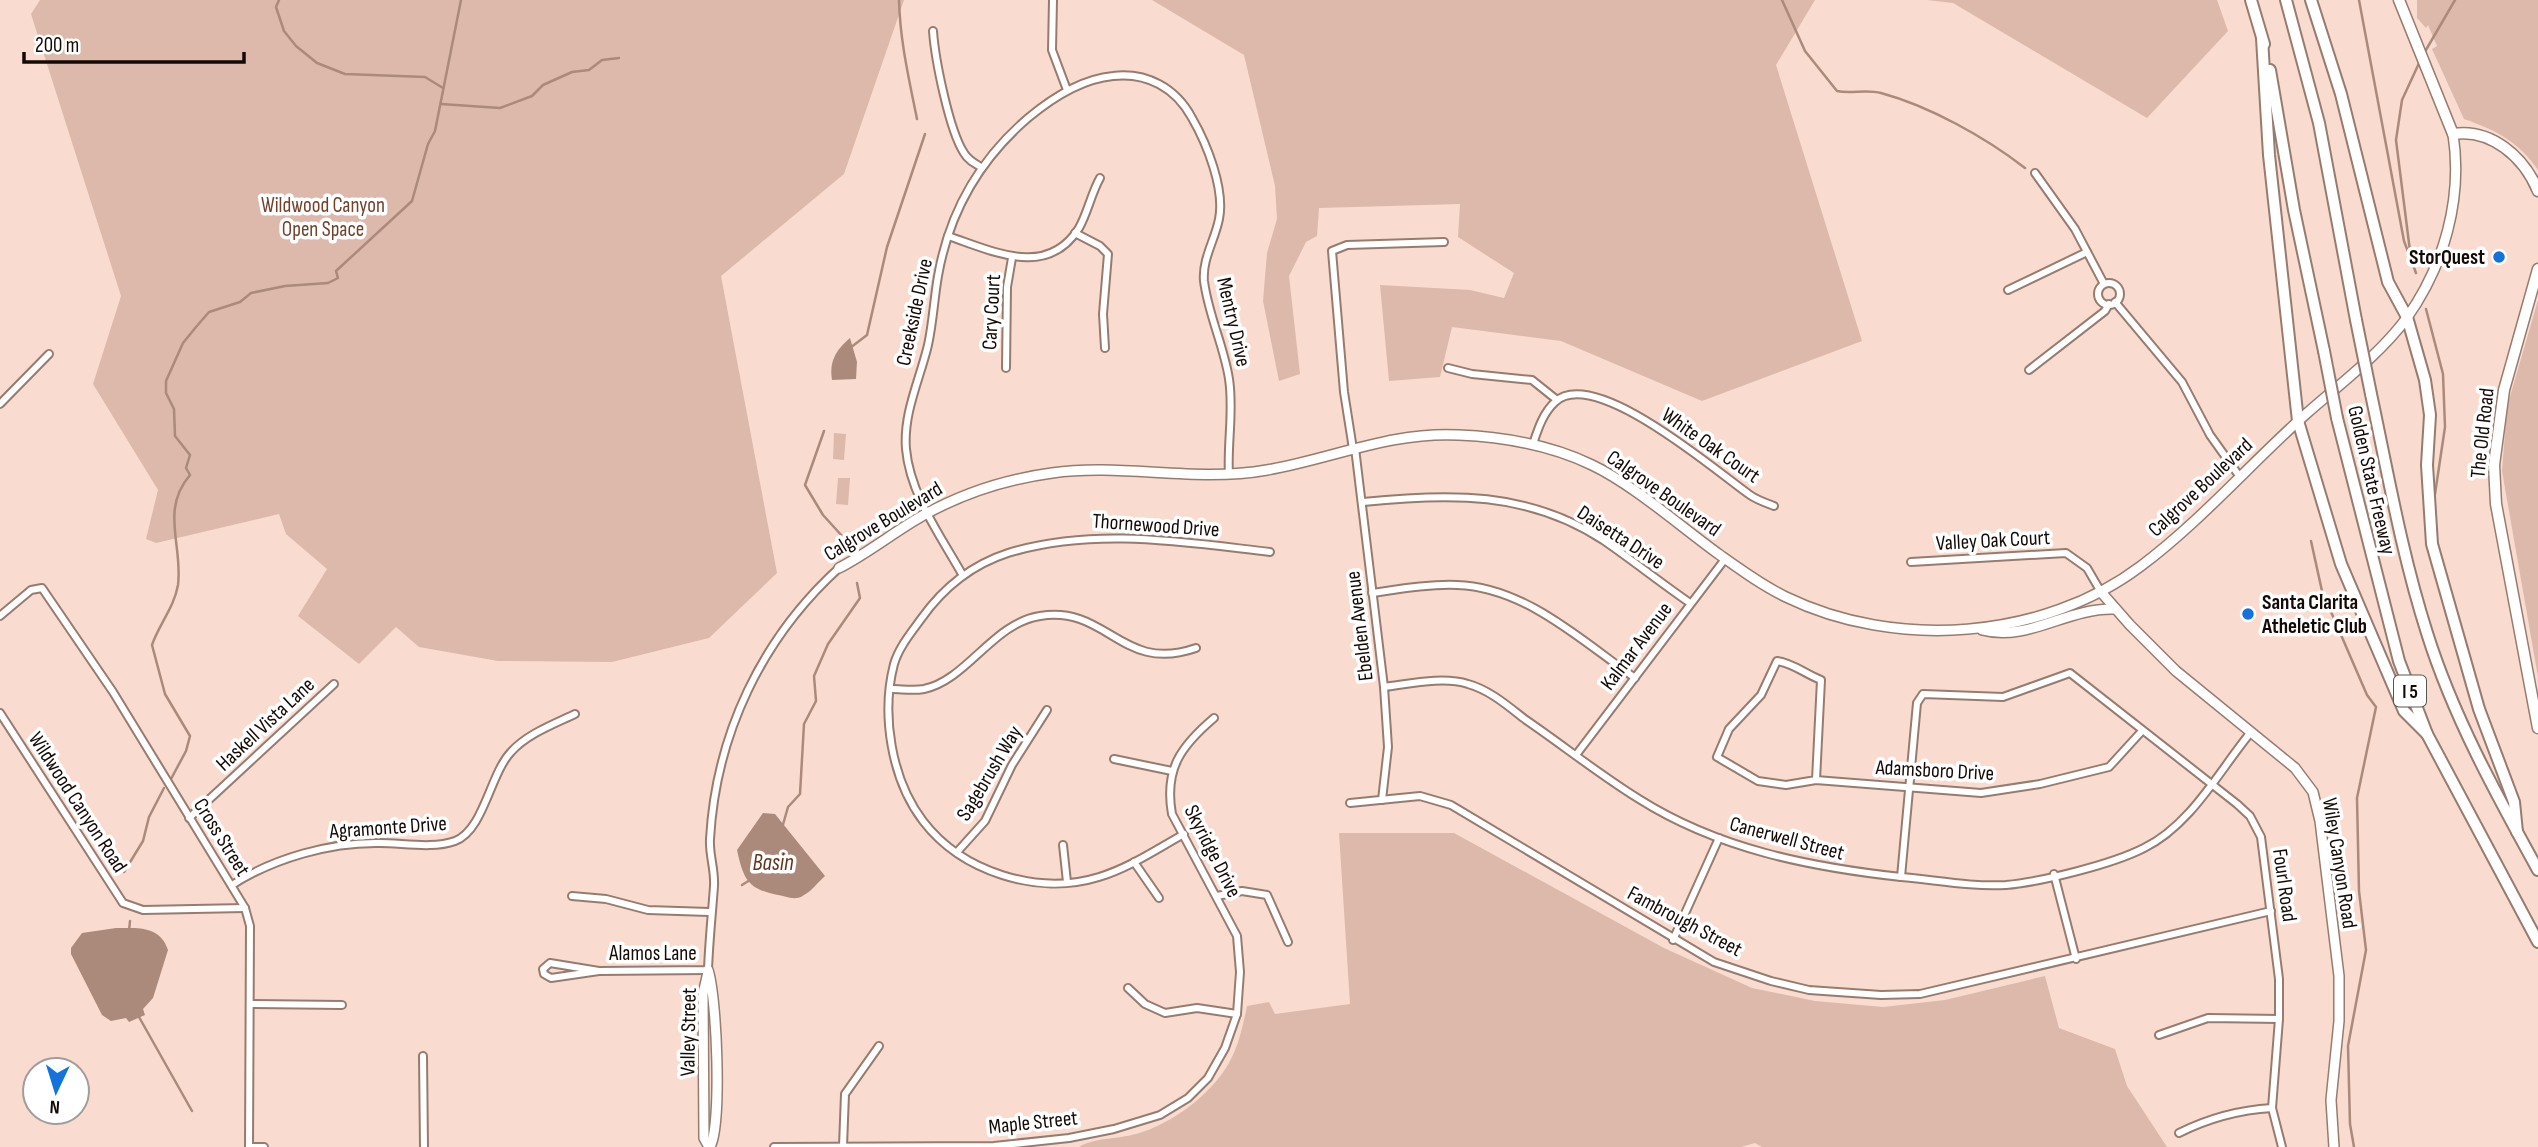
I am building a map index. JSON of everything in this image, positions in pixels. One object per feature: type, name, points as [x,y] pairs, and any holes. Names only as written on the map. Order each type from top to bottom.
[{"type":"highway","name":"Golden State Freeway","points":[[2251,0],[2262,38],[2337,418],[2399,661],[2427,734],[2538,942]]},
{"type":"highway","name":"Golden State Freeway","points":[[2286,0],[2319,123],[2406,562],[2427,635],[2455,709],[2538,870]]},
{"type":"highway","points":[[2311,0],[2341,94],[2388,282],[2407,317],[2429,397],[2427,465],[2432,544],[2479,709],[2514,802],[2517,832]]},
{"type":"highway","points":[[2262,38],[2269,155],[2298,421],[2341,564],[2404,711],[2427,734]]},
{"type":"main road","points":[[2399,0],[2432,75],[2453,134],[2476,133],[2495,141],[2526,169],[2538,191]]},
{"type":"main road","name":"The Old Road","points":[[2538,269],[2504,390],[2494,465],[2497,514],[2538,728]]},
{"type":"street","points":[[1053,0],[1052,50],[1067,90]]},
{"type":"street","points":[[933,31],[934,52],[958,141],[969,159],[981,167]]},
{"type":"street","name":"Mentry Drive","points":[[1067,90],[1107,77],[1148,79],[1179,98],[1204,144],[1220,204],[1220,217],[1206,258],[1204,281],[1231,391],[1229,475]]},
{"type":"street","name":"Creekside Drive","points":[[962,574],[928,513],[909,469],[906,428],[931,330],[938,276],[959,204],[981,167],[1016,128],[1044,104],[1067,90]]},
{"type":"street","name":"Calgrove Boulevard","points":[[708,970],[709,912],[715,868],[710,850],[715,796],[732,724],[772,643],[803,603],[839,568],[928,513],[970,493],[1051,473],[1108,470],[1229,475],[1267,470],[1399,437],[1451,434],[1534,444],[1593,465],[1725,559],[1790,599],[1856,621],[1932,631],[1977,628],[2042,614],[2101,592],[2170,543],[2374,352],[2407,317],[2434,268],[2449,227],[2456,185],[2453,134]]},
{"type":"street","points":[[2035,173],[2068,218],[2104,284]]},
{"type":"street","points":[[948,236],[1012,258],[1033,258],[1056,252],[1075,233],[1101,178]]},
{"type":"street","points":[[1075,233],[1100,246],[1108,254],[1102,314],[1105,348]]},
{"type":"street","name":"Ebelden Avenue","points":[[1382,800],[1388,747],[1384,687],[1363,502],[1345,403],[1332,251],[1347,245],[1444,242]]},
{"type":"street","points":[[2008,290],[2088,252]]},
{"type":"street","name":"Cary Court","points":[[1006,368],[1007,287],[1012,258]]},
{"type":"street","points":[[2029,370],[2119,297],[2118,289],[2112,284],[2104,284]]},
{"type":"street","points":[[2104,284],[2098,294],[2102,302],[2112,303],[2182,382],[2210,435],[2240,477]]},
{"type":"street","points":[[0,404],[49,354]]},
{"type":"street","points":[[1448,368],[1472,374],[1532,380],[1557,400],[1539,426],[1534,444]]},
{"type":"street","name":"White Oak Court","points":[[1557,400],[1570,396],[1596,397],[1641,418],[1671,435],[1752,496],[1774,506]]},
{"type":"street","name":"Daisetta Drive","points":[[1363,502],[1430,495],[1466,495],[1511,500],[1541,509],[1602,540],[1690,603]]},
{"type":"street","name":"Thornewood Drive","points":[[1184,834],[1134,862],[1098,877],[1040,884],[987,871],[940,840],[922,820],[905,786],[891,749],[888,713],[894,665],[901,647],[932,603],[962,574],[1005,554],[1086,537],[1170,541],[1270,552]]},
{"type":"street","name":"Valley Oak Court","points":[[1911,562],[2066,553],[2087,568],[2101,592]]},
{"type":"street","name":"Kalmar Avenue","points":[[1576,755],[1725,559]]},
{"type":"street","points":[[1372,593],[1459,584],[1497,593],[1535,607],[1635,678]]},
{"type":"street","name":"Cross Street","points":[[0,616],[37,587],[42,588],[113,692],[245,908],[250,926],[249,1147]]},
{"type":"street","name":"Wiley Canyon Road","points":[[2101,592],[2114,609],[2176,671],[2304,778],[2313,792],[2320,821],[2340,998],[2331,1100],[2334,1147]]},
{"type":"street","points":[[1977,628],[2000,635],[2085,610],[2114,609]]},
{"type":"street","points":[[892,689],[921,689],[942,681],[1009,629],[1039,616],[1060,615],[1082,620],[1129,646],[1155,655],[1171,655],[1196,648]]},
{"type":"street","name":"Adamsboro Drive","points":[[1816,780],[1821,680],[1801,672],[1791,663],[1777,661],[1761,695],[1729,729],[1717,757],[1758,781],[1786,785],[1816,780],[1981,793],[2040,784],[2109,767],[2141,732]]},
{"type":"street","name":"Fourl Road","points":[[1911,786],[1917,703],[1923,694],[2003,697],[2070,673],[2250,816],[2261,837],[2271,911],[2280,1019],[2272,1108],[2282,1147]]},
{"type":"street","name":"Canerwell Street","points":[[1384,687],[1429,682],[1468,683],[1503,702],[1641,801],[1719,838],[1800,863],[1846,872],[1982,886],[2010,884],[2098,865],[2146,848],[2174,827],[2213,785],[2251,732]]},
{"type":"street","name":"Haskell Vista Lane","points":[[190,818],[334,684]]},
{"type":"street","name":"Sagebrush Way","points":[[958,851],[985,821],[1012,765],[1047,710]]},
{"type":"street","name":"Wildwood Canyon Road","points":[[0,713],[117,895],[129,907],[143,910],[245,908]]},
{"type":"street","name":"Agramonte Drive","points":[[232,885],[284,862],[339,845],[435,844],[456,841],[468,832],[478,817],[500,765],[513,749],[534,734],[575,713]]},
{"type":"street","name":"Skyridge Drive","points":[[1214,718],[1188,740],[1172,771],[1169,796],[1172,814],[1237,936],[1240,972],[1237,1014]]},
{"type":"street","points":[[1114,759],[1172,771]]},
{"type":"street","points":[[1900,877],[1911,786]]},
{"type":"street","name":"Fambrough Street","points":[[1350,803],[1420,796],[1451,804],[1673,940],[1714,962],[1771,981],[1809,990],[1881,995],[1920,994],[2271,911]]},
{"type":"street","points":[[1673,940],[1719,838]]},
{"type":"street","points":[[1063,845],[1067,882]]},
{"type":"street","points":[[1134,862],[1159,898]]},
{"type":"street","points":[[2054,874],[2076,959]]},
{"type":"street","points":[[1217,896],[1242,891],[1266,895],[1288,942]]},
{"type":"street","points":[[572,896],[606,899],[648,910],[709,912]]},
{"type":"street","name":"Alamos Lane","points":[[599,971],[550,962],[543,969],[544,975],[551,978],[599,971],[708,970]]},
{"type":"street","name":"Valley Street","points":[[708,970],[715,994],[716,1080],[715,1138],[709,1147]]},
{"type":"street","points":[[1128,988],[1145,1004],[1165,1013],[1197,1008],[1237,1014]]},
{"type":"street","points":[[250,1004],[342,1004]]},
{"type":"street","name":"Maple Street","points":[[774,1147],[993,1146],[1069,1138],[1114,1129],[1160,1115],[1188,1098],[1208,1078],[1225,1048],[1237,1014]]},
{"type":"street","points":[[2159,1035],[2208,1018],[2280,1019]]},
{"type":"street","points":[[842,1146],[845,1094],[879,1046]]},
{"type":"street","points":[[424,1056],[424,1147]]},
{"type":"street","points":[[2179,1133],[2216,1117],[2244,1110],[2272,1108]]},
{"type":"street","points":[[249,1147],[264,1147]]},
{"type":"green space","name":"Wildwood Canyon Open Space","points":[[40,0],[904,0],[844,174],[721,276],[777,573],[709,638],[612,662],[498,661],[419,647],[396,627],[359,664],[298,616],[327,569],[286,534],[279,514],[156,543],[146,539],[158,490],[93,384],[121,296],[31,14]]},
{"type":"green space","points":[[1152,0],[1815,0],[1776,65],[1862,341],[1702,401],[1561,341],[1452,327],[1440,377],[1389,381],[1380,285],[1470,290],[1504,298],[1514,273],[1458,237],[1460,204],[1319,208],[1317,236],[1306,242],[1289,276],[1300,374],[1279,381],[1263,301],[1267,253],[1277,219],[1275,186],[1244,55]]},
{"type":"green space","points":[[1927,0],[2217,0],[2228,31],[2147,118],[1953,3]]},
{"type":"green space","points":[[2417,0],[2538,0],[2538,170],[2515,144],[2464,119],[2432,49],[2437,46],[2428,25],[2426,28],[2417,18]]},
{"type":"green space","points":[[2538,300],[2538,677],[2502,471],[2507,407]]},
{"type":"green space","points":[[834,433],[846,434],[844,460],[833,459]]},
{"type":"green space","points":[[838,478],[850,478],[848,505],[836,504]]},
{"type":"green space","points":[[1339,833],[1454,833],[1664,948],[1752,988],[1815,1001],[1883,1007],[1945,1000],[2045,976],[2059,1028],[2115,1049],[2127,1086],[2167,1147],[1762,1147],[1755,1143],[1741,1147],[1079,1147],[1149,1130],[1176,1116],[1201,1097],[1229,1063],[1247,1006],[1269,1002],[1275,1014],[1350,1004]]},
{"type":"water","points":[[850,338],[857,362],[856,379],[832,380],[835,356]]},
{"type":"water","name":"Basin","points":[[763,813],[775,814],[825,876],[802,897],[791,898],[763,891],[756,888],[746,877],[737,850]]},
{"type":"water","points":[[140,928],[154,932],[168,950],[153,998],[143,1009],[145,1015],[129,1022],[126,1018],[111,1021],[102,1015],[71,954],[71,948],[82,933]]},
{"type":"waterway","points":[[279,0],[276,7],[284,31],[296,46],[317,63],[345,74],[425,77],[443,88]]},
{"type":"waterway","points":[[171,779],[186,751],[190,736],[165,694],[152,645],[178,585],[174,515],[181,488],[190,475],[186,468],[190,455],[175,436],[174,409],[166,393],[166,381],[183,343],[209,312],[240,302],[251,293],[285,286],[328,283],[338,278],[336,271],[412,201],[428,144],[435,131],[461,0]]},
{"type":"waterway","points":[[899,0],[903,45],[917,119]]},
{"type":"waterway","points":[[1782,0],[1805,51],[1837,91],[1875,92],[1918,106],[1975,134],[2025,168]]},
{"type":"waterway","points":[[2359,0],[2404,241],[2416,273]]},
{"type":"waterway","points":[[2423,55],[2455,0]]},
{"type":"waterway","points":[[441,104],[500,108],[532,96],[543,85],[572,72],[589,70],[602,60],[619,58]]},
{"type":"waterway","points":[[2410,251],[2396,140],[2402,100],[2420,61]]},
{"type":"waterway","points":[[850,348],[867,335],[887,247],[925,134]]},
{"type":"waterway","points":[[2426,309],[2443,374],[2445,427],[2435,494]]},
{"type":"waterway","points":[[824,431],[805,485],[823,515],[843,537],[843,550]]},
{"type":"waterway","points":[[2311,541],[2322,591],[2367,695],[2376,707],[2357,798],[2359,891],[2366,950],[2348,1046],[2350,1124],[2354,1147]]},
{"type":"waterway","points":[[782,828],[788,807],[800,794],[804,724],[816,701],[814,676],[828,644],[860,598],[857,583]]},
{"type":"waterway","points":[[124,872],[143,841],[149,817],[164,788]]},
{"type":"waterway","points":[[742,885],[750,880]]},
{"type":"waterway","points":[[129,931],[130,921]]},
{"type":"waterway","points":[[139,1017],[192,1111]]},
{"type":"place","name":"StorQuest","points":[[2499,257]]},
{"type":"place","name":"Santa Clarita Atheletic Club","points":[[2248,614]]}]
